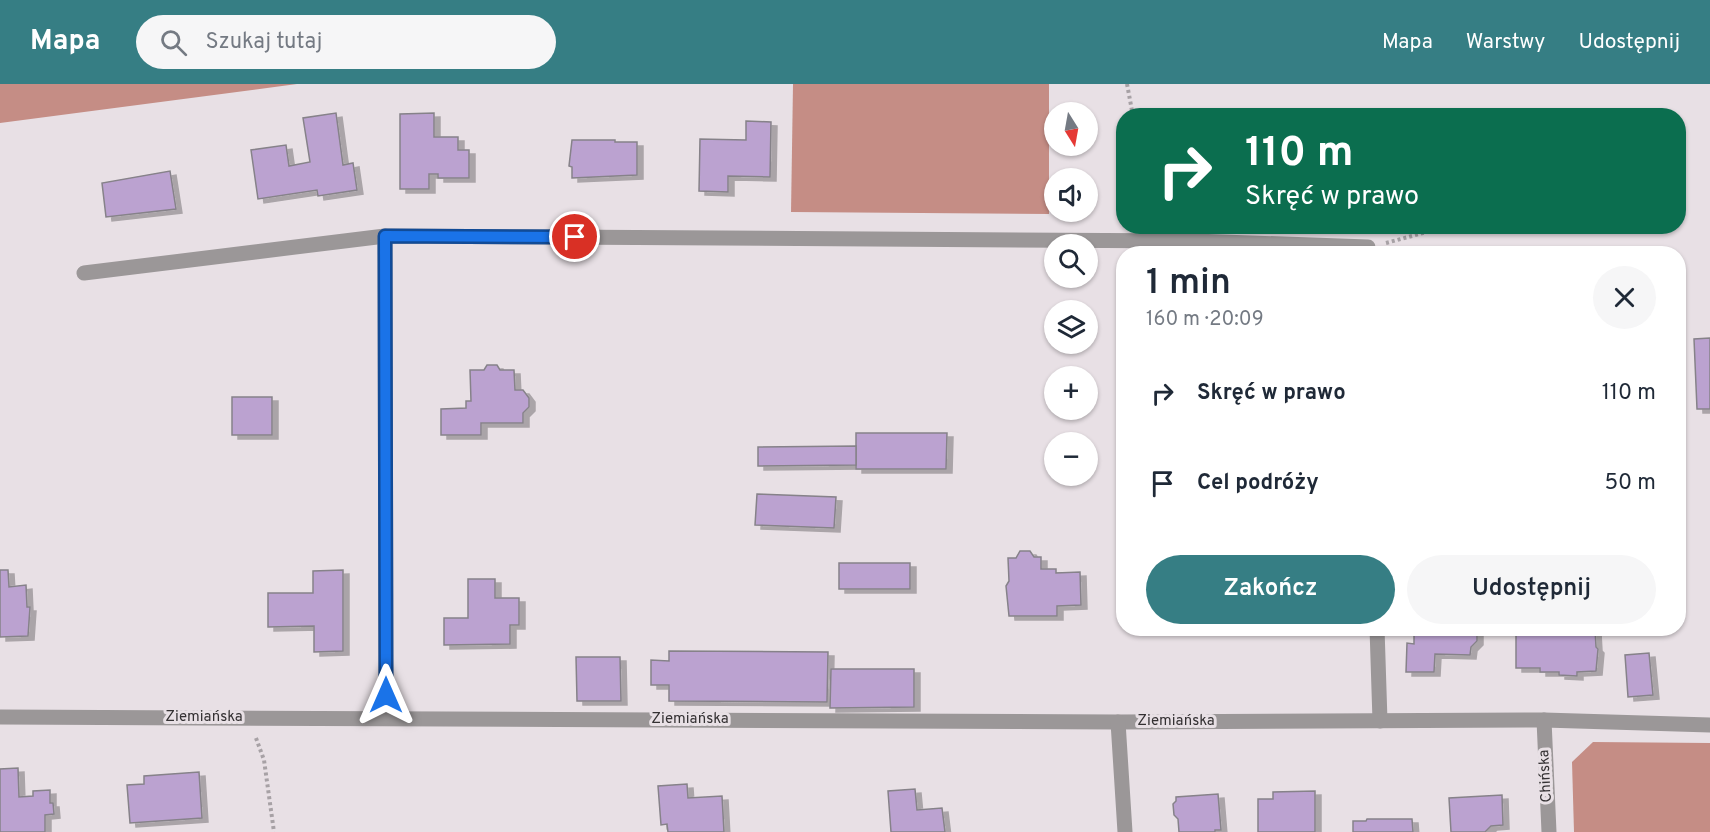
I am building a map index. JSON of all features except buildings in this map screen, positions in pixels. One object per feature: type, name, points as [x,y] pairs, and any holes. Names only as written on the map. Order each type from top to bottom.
[{"type":"street","points":[[385,236],[386,718]]},
{"type":"street","points":[[84,273],[385,236],[1182,241],[1285,246]]},
{"type":"street","points":[[1377,636],[1380,721]]},
{"type":"street","name":"Ziemiańska","points":[[0,717],[1118,722],[1544,720],[1710,725]]},
{"type":"street","name":"Chińska","points":[[1544,720],[1549,832]]},
{"type":"street","points":[[1118,722],[1125,832]]},
{"type":"path","points":[[1126,84],[1131,108]]},
{"type":"path","points":[[1382,246],[1422,234]]},
{"type":"path","points":[[248,717],[264,760],[274,832]]},
{"type":"shaded area","points":[[0,84],[297,84],[0,123]]},
{"type":"shaded area","points":[[793,84],[1049,84],[1049,102],[1044,102],[1044,156],[1049,156],[1049,168],[1044,168],[1044,214],[791,212]]},
{"type":"shaded area","points":[[1593,742],[1710,743],[1710,832],[1574,832],[1572,762]]},
{"type":"route","points":[[386,695],[385,236],[575,237]]}]
